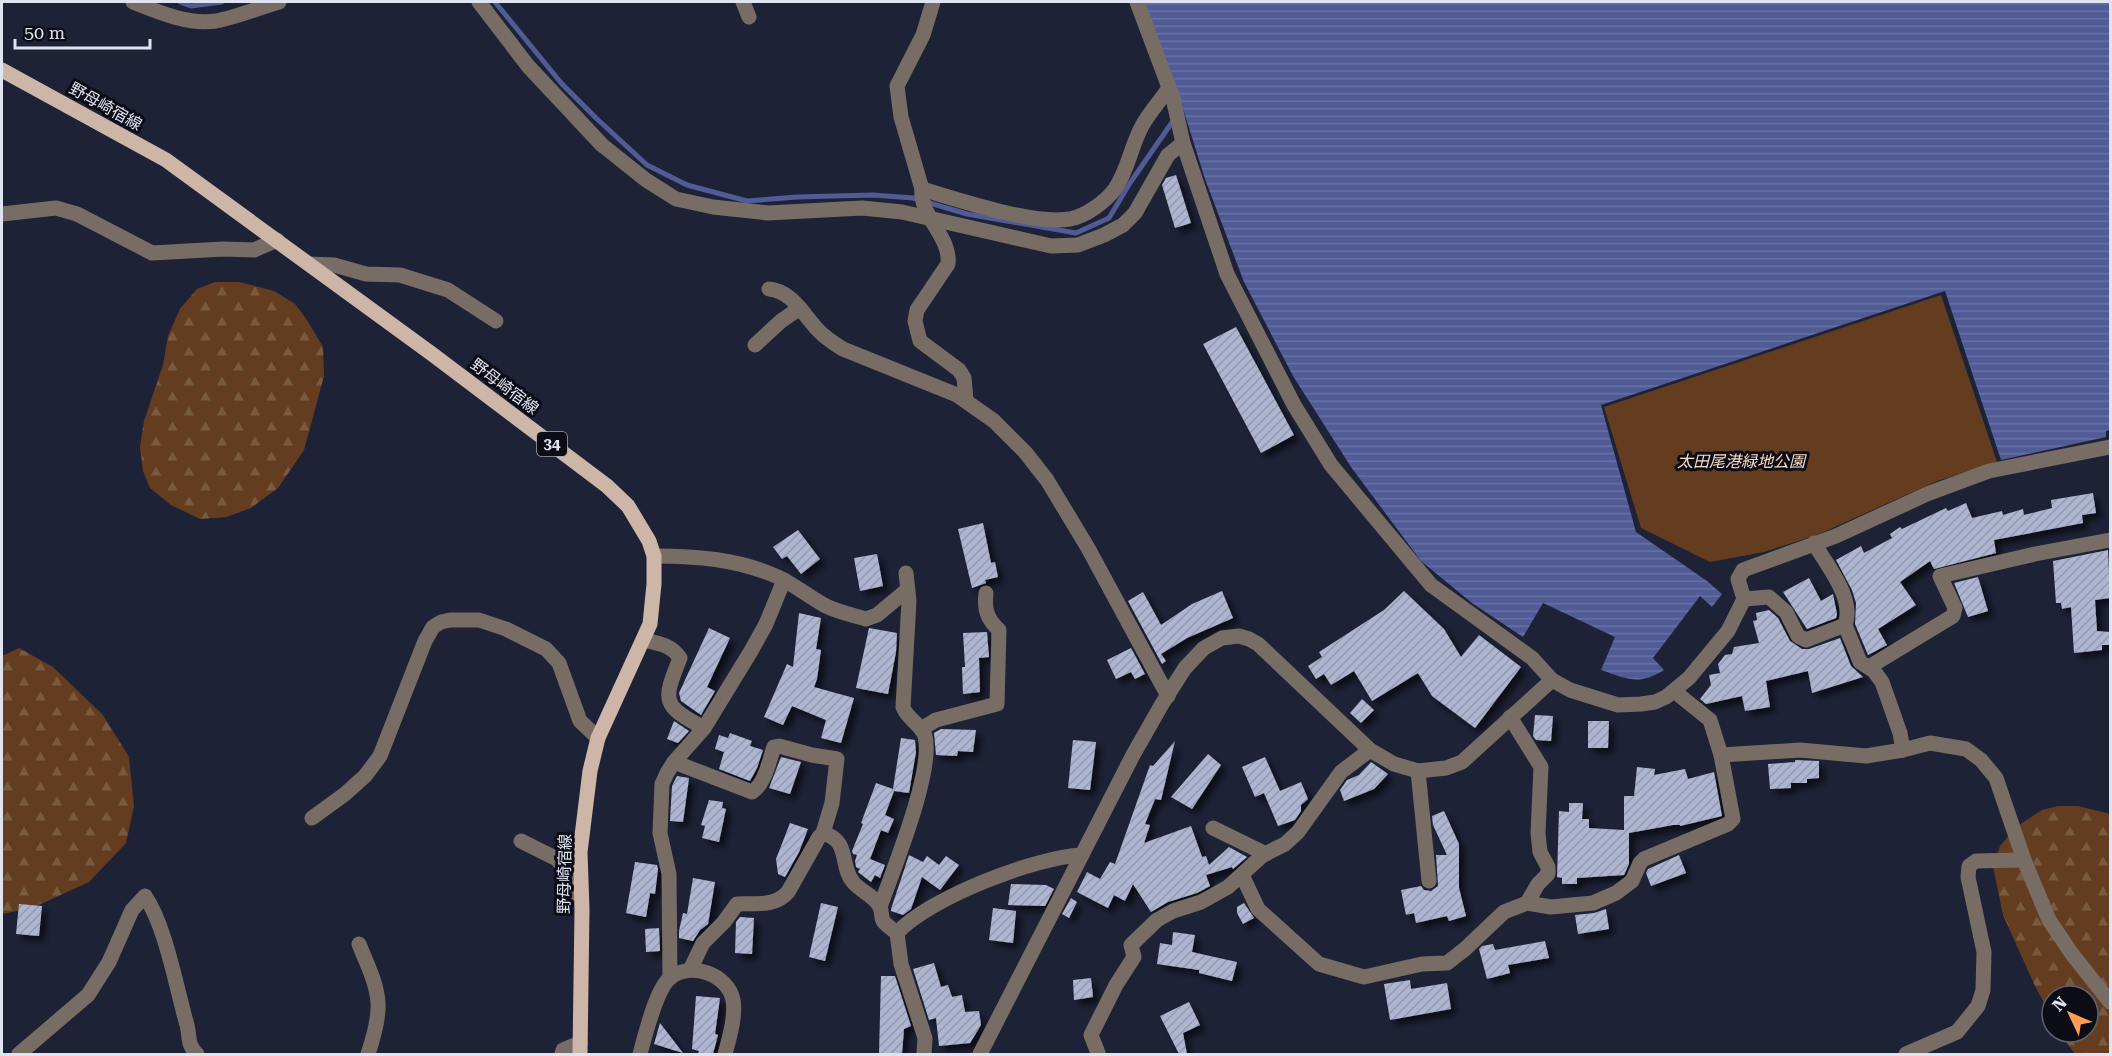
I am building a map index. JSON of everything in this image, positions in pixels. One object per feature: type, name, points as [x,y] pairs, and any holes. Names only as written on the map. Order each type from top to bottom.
[{"type":"main road","name":"野母崎宿線","points":[[2,70],[166,160],[277,240],[607,486],[628,506],[649,541],[654,556],[650,624],[598,738],[590,771],[580,852],[580,1049]]},
{"type":"street","points":[[134,2],[184,20],[214,21],[279,2]]},
{"type":"street","points":[[479,2],[528,66],[602,145],[646,180],[676,199],[713,207],[768,213],[862,208],[902,212],[1051,246],[1078,245],[1104,235],[1123,225],[1129,219],[1144,200],[1168,155],[1182,137]]},
{"type":"street","points":[[743,2],[749,17]]},
{"type":"street","points":[[933,2],[922,35],[897,86],[901,117],[922,189],[921,194],[928,214],[949,256],[948,264],[917,310],[915,321],[920,341],[959,370],[964,378],[966,400]]},
{"type":"street","points":[[1137,2],[1171,93],[1182,137],[1227,274],[1294,405],[1331,465],[1431,585],[1532,658],[1552,680],[1570,690],[1618,705],[1641,705],[1655,702],[1666,697],[1689,678],[1728,631],[1744,599],[1738,579],[1743,570],[1836,536],[1927,494],[1989,471],[2110,447]]},
{"type":"street","points":[[922,189],[973,204],[1028,216],[1069,219],[1084,214],[1114,189],[1125,170],[1143,125],[1171,93]]},
{"type":"street","points":[[2,214],[56,208],[77,214],[152,253],[223,249],[254,250],[277,240]]},
{"type":"street","points":[[309,264],[334,265],[366,274],[400,275],[447,290],[496,321]]},
{"type":"street","points":[[769,289],[780,290],[800,308],[822,334],[843,349],[966,400],[994,421],[1025,452],[1047,480],[1088,548],[1167,696]]},
{"type":"street","points":[[755,345],[781,321],[800,308]]},
{"type":"street","points":[[1869,667],[1953,616],[1955,608],[1940,576],[2035,554],[2110,540]]},
{"type":"street","points":[[1814,543],[1846,602],[1849,615],[1845,625],[1860,662],[1869,667],[1882,682],[1900,733],[1903,750]]},
{"type":"street","points":[[654,556],[697,556],[739,564],[784,580],[828,607],[866,620],[877,615],[907,590]]},
{"type":"street","points":[[906,573],[909,601],[903,707],[905,713],[921,729],[926,747],[926,764],[908,826],[880,907],[883,920],[897,933],[901,964],[925,1038],[924,1054]]},
{"type":"street","points":[[670,977],[669,874],[662,847],[660,822],[662,784],[674,762],[704,728],[761,633],[784,580]]},
{"type":"street","points":[[921,729],[936,720],[997,704],[999,630],[989,620],[985,605],[986,592]]},
{"type":"street","points":[[1744,599],[1769,597],[1786,612],[1798,636],[1806,640],[1845,625]]},
{"type":"street","points":[[312,818],[365,776],[380,756],[425,641],[434,627],[450,620],[479,620],[506,629],[546,650],[559,663],[580,721],[598,738]]},
{"type":"street","points":[[980,1054],[1133,755],[1185,668],[1203,648],[1222,638],[1239,636],[1250,639],[1370,750],[1394,764],[1418,771],[1446,768],[1462,762],[1552,680]]},
{"type":"street","points":[[644,640],[666,645],[675,650],[680,658],[668,690],[669,700],[682,716],[704,728]]},
{"type":"street","points":[[1242,875],[1258,909],[1319,964],[1364,977],[1422,964],[1447,963],[1465,950],[1504,912],[1527,903],[1551,907],[1593,903],[1625,888],[1632,881],[1644,859],[1728,824],[1733,819],[1721,755],[1710,720],[1674,691]]},
{"type":"street","points":[[1510,717],[1541,767],[1538,833],[1540,852],[1548,867],[1548,874],[1527,903]]},
{"type":"street","points":[[1721,755],[1800,750],[1866,756],[1930,743],[1966,749],[1982,760],[1996,778],[2024,860],[2049,920],[2072,954],[2110,1002]]},
{"type":"street","points":[[674,762],[752,792],[756,790],[765,773],[774,747],[779,746],[837,759],[832,803],[823,833],[783,899],[775,903],[737,904],[724,922],[703,943],[690,970]]},
{"type":"street","points":[[1098,1053],[1091,1035],[1116,985],[1134,957],[1131,945],[1157,921],[1173,911],[1201,902],[1228,886],[1266,854],[1285,844],[1298,832],[1341,772],[1370,750]]},
{"type":"street","points":[[1418,771],[1429,881]]},
{"type":"street","points":[[1213,828],[1266,854]]},
{"type":"street","points":[[823,833],[832,835],[842,849],[848,874],[853,883],[880,907]]},
{"type":"street","points":[[521,841],[557,859],[561,864],[568,888],[581,896]]},
{"type":"street","points":[[897,933],[907,923],[938,904],[1003,873],[1067,856],[1082,855]]},
{"type":"street","points":[[1906,1054],[1957,1032],[1978,1006],[1983,990],[1984,952],[1968,877],[1969,866],[1976,861],[2024,860]]},
{"type":"street","points":[[19,1054],[88,995],[109,962],[132,910],[145,896],[150,903],[166,948],[188,1028],[190,1048],[197,1054]]},
{"type":"street","points":[[359,944],[376,991],[378,1005],[374,1034],[368,1054]]},
{"type":"street","points":[[640,1054],[662,988],[670,977],[690,970],[711,974],[723,982],[732,994],[734,1005],[725,1054]]},
{"type":"street","points":[[562,1054],[563,1050],[580,1049]]},
{"type":"green space","points":[[215,282],[239,282],[274,291],[295,304],[323,347],[324,376],[304,450],[278,488],[251,508],[226,517],[200,519],[171,505],[150,488],[143,471],[140,447],[144,421],[163,365],[168,336],[180,309],[197,289]]},
{"type":"green space","name":"太田尾港緑地公園","points":[[1941,295],[1997,462],[1937,481],[1819,534],[1764,552],[1710,562],[1641,528],[1604,407]]},
{"type":"green space","points":[[19,648],[53,667],[103,715],[129,757],[134,806],[126,843],[89,882],[32,908],[2,914],[2,656]]},
{"type":"green space","points":[[2058,806],[2078,806],[2110,814],[2110,1054],[2075,1054],[2068,1044],[2100,1044],[2100,984],[2040,984],[2040,995],[2003,915],[1993,867],[2000,846],[2016,827],[2042,810]]},
{"type":"water","points":[[1144,2],[2110,2],[2110,430],[2106,431],[2106,437],[2001,460],[1945,291],[1601,405],[1636,532],[1722,594],[1712,607],[1700,596],[1653,658],[1664,670],[1647,678],[1626,678],[1601,670],[1615,637],[1543,603],[1523,637],[1472,603],[1421,561],[1351,467],[1293,376],[1244,282],[1205,179],[1175,83]]},
{"type":"building","points":[[1176,175],[1191,223],[1175,228],[1162,185],[1166,178]]},
{"type":"building","points":[[1236,327],[1294,435],[1261,453],[1203,344]]},
{"type":"building","points":[[2093,493],[2096,513],[2082,515],[2083,523],[1994,540],[1996,553],[1934,569],[1930,561],[1900,582],[1916,605],[1878,629],[1887,645],[1868,655],[1855,624],[1856,603],[1852,590],[1836,560],[1861,546],[1864,553],[1892,538],[1890,534],[1900,527],[1902,529],[1946,508],[1948,511],[1966,503],[1972,518],[2002,511],[2003,515],[2023,509],[2024,515],[2052,508],[2051,500]]},
{"type":"building","points":[[983,523],[991,563],[995,562],[998,577],[985,580],[986,583],[972,588],[958,529]]},
{"type":"building","points":[[798,530],[820,559],[801,574],[787,556],[782,559],[773,547]]},
{"type":"building","points":[[2108,550],[2110,598],[2095,600],[2097,631],[2110,632],[2110,645],[2102,645],[2102,650],[2074,653],[2071,607],[2062,609],[2061,603],[2056,603],[2053,561]]},
{"type":"building","points":[[877,554],[883,586],[860,591],[854,558]]},
{"type":"building","points":[[1978,577],[1988,611],[1968,617],[1954,583]]},
{"type":"building","points":[[1809,578],[1821,601],[1833,594],[1837,614],[1836,618],[1807,629],[1783,592]]},
{"type":"building","points":[[1222,591],[1233,618],[1187,638],[1161,654],[1166,661],[1162,664],[1128,601],[1143,592],[1161,625],[1192,604]]},
{"type":"building","points":[[1404,591],[1444,629],[1461,657],[1479,635],[1521,667],[1475,728],[1432,696],[1418,673],[1372,701],[1354,671],[1331,685],[1324,674],[1316,679],[1308,666],[1322,657],[1319,652],[1384,610]]},
{"type":"building","points":[[1769,610],[1778,618],[1790,641],[1802,649],[1809,649],[1840,638],[1851,666],[1863,677],[1812,693],[1808,671],[1766,681],[1770,707],[1745,711],[1742,696],[1706,704],[1700,699],[1711,685],[1709,675],[1720,673],[1718,664],[1725,655],[1732,654],[1734,647],[1759,643],[1753,621],[1757,620],[1756,613]]},
{"type":"building","points":[[799,613],[821,618],[816,649],[821,650],[814,687],[854,698],[841,743],[821,738],[826,720],[792,706],[783,725],[764,717],[787,664],[793,667]]},
{"type":"building","points":[[709,628],[730,638],[707,687],[715,691],[701,715],[681,701],[679,693]]},
{"type":"building","points":[[869,628],[897,633],[888,694],[856,688]]},
{"type":"building","points":[[987,632],[989,657],[979,658],[980,692],[963,694],[962,667],[965,667],[963,633]]},
{"type":"building","points":[[1131,648],[1145,674],[1135,679],[1131,672],[1116,679],[1107,660]]},
{"type":"building","points":[[1362,699],[1374,710],[1361,723],[1350,713]]},
{"type":"building","points":[[1535,715],[1553,716],[1551,741],[1536,740],[1533,736]]},
{"type":"building","points":[[674,721],[689,731],[678,743],[667,739]]},
{"type":"building","points":[[1588,721],[1609,721],[1608,748],[1588,748]]},
{"type":"building","points":[[941,729],[976,730],[973,752],[958,751],[957,756],[936,755],[934,733]]},
{"type":"building","points":[[730,733],[752,741],[750,746],[763,750],[750,781],[719,769],[724,752],[715,749],[719,735],[728,738]]},
{"type":"building","points":[[901,738],[915,740],[916,752],[909,793],[894,791],[885,815],[894,819],[888,833],[881,830],[870,859],[885,865],[880,878],[875,875],[871,882],[858,872],[860,869],[856,867],[855,861],[857,855],[852,851],[876,783],[893,789]]},
{"type":"building","points":[[1073,740],[1096,742],[1090,790],[1068,788]]},
{"type":"building","points":[[1175,741],[1161,800],[1155,799],[1145,824],[1150,825],[1144,843],[1191,826],[1202,857],[1206,856],[1209,865],[1229,847],[1247,857],[1233,869],[1232,867],[1206,875],[1210,886],[1197,893],[1168,902],[1151,912],[1133,884],[1125,901],[1114,895],[1108,908],[1077,892],[1087,872],[1100,879],[1110,862],[1115,864],[1150,765],[1153,766]]},
{"type":"building","points":[[1208,754],[1221,765],[1192,809],[1171,797]]},
{"type":"building","points":[[781,757],[801,762],[790,794],[769,788]]},
{"type":"building","points":[[1265,757],[1280,791],[1301,782],[1308,799],[1301,805],[1301,811],[1295,820],[1278,826],[1264,793],[1255,797],[1242,767]]},
{"type":"building","points":[[1795,760],[1819,761],[1819,778],[1807,779],[1807,783],[1791,783],[1791,788],[1770,789],[1768,764],[1795,762]]},
{"type":"building","points":[[1371,762],[1388,774],[1374,789],[1344,801],[1340,790],[1347,780],[1359,775]]},
{"type":"building","points":[[1637,767],[1655,769],[1654,775],[1685,769],[1688,779],[1714,772],[1722,816],[1680,826],[1673,825],[1629,833],[1629,864],[1624,875],[1577,878],[1577,884],[1562,884],[1562,878],[1557,877],[1559,811],[1569,812],[1569,803],[1583,803],[1582,819],[1589,819],[1589,828],[1624,830],[1624,796],[1634,796]]},
{"type":"building","points":[[677,776],[689,778],[683,822],[670,821],[672,786]]},
{"type":"building","points":[[709,800],[723,802],[722,808],[726,809],[719,842],[702,838],[705,826],[701,825]]},
{"type":"building","points":[[1444,811],[1459,844],[1459,888],[1466,916],[1449,921],[1447,916],[1416,923],[1414,913],[1406,915],[1401,890],[1421,886],[1424,890],[1431,891],[1438,886],[1436,855],[1447,855],[1433,825],[1432,816]]},
{"type":"building","points":[[790,823],[808,829],[799,852],[785,877],[778,874],[776,859]]},
{"type":"building","points":[[909,855],[923,862],[927,856],[939,865],[946,856],[959,865],[940,890],[922,877],[911,909],[903,915],[891,909]]},
{"type":"building","points":[[1679,855],[1686,873],[1651,886],[1646,873],[1648,869]]},
{"type":"building","points":[[635,862],[657,865],[658,869],[655,894],[650,893],[646,917],[626,913]]},
{"type":"building","points":[[693,878],[715,882],[708,924],[700,930],[693,941],[679,938],[679,931],[683,913],[687,914]]},
{"type":"building","points":[[1011,884],[1046,885],[1054,889],[1045,906],[1008,905]]},
{"type":"building","points":[[1071,898],[1077,902],[1069,918],[1062,914]]},
{"type":"building","points":[[821,903],[838,907],[825,961],[809,957]]},
{"type":"building","points":[[1244,903],[1254,918],[1243,924],[1237,913],[1237,907]]},
{"type":"building","points":[[19,904],[42,906],[39,936],[16,934]]},
{"type":"building","points":[[993,908],[1016,911],[1013,943],[989,940]]},
{"type":"building","points":[[1606,909],[1609,929],[1578,934],[1575,915]]},
{"type":"building","points":[[740,917],[754,918],[752,954],[735,953],[736,922]]},
{"type":"building","points":[[659,928],[660,951],[646,952],[645,929]]},
{"type":"building","points":[[1173,932],[1195,935],[1192,952],[1237,962],[1232,981],[1199,973],[1199,970],[1157,964],[1160,943],[1172,945]]},
{"type":"building","points":[[1545,941],[1549,958],[1508,965],[1510,973],[1487,979],[1479,949],[1482,946],[1493,944],[1495,950]]},
{"type":"building","points":[[934,963],[941,987],[948,985],[952,997],[962,995],[965,1012],[979,1011],[981,1025],[970,1043],[939,1046],[936,1018],[929,1020],[913,969]]},
{"type":"building","points":[[881,976],[895,976],[911,1026],[904,1029],[902,1054],[879,1054]]},
{"type":"building","points":[[1091,978],[1093,997],[1074,1000],[1073,980]]},
{"type":"building","points":[[1410,980],[1411,989],[1447,983],[1451,1009],[1390,1020],[1384,984]]},
{"type":"building","points":[[696,996],[720,998],[715,1034],[718,1035],[713,1054],[698,1054],[699,1051],[692,1049]]},
{"type":"building","points":[[1189,1002],[1200,1025],[1183,1033],[1187,1054],[1179,1054],[1160,1016]]},
{"type":"building","points":[[660,1023],[683,1053],[654,1044]]},
{"type":"waterway","points":[[180,2],[191,6],[222,2]]},
{"type":"waterway","points":[[495,2],[562,84],[647,165],[687,185],[747,201],[873,195],[913,198],[967,214],[1076,233],[1109,218],[1175,118]]}]
